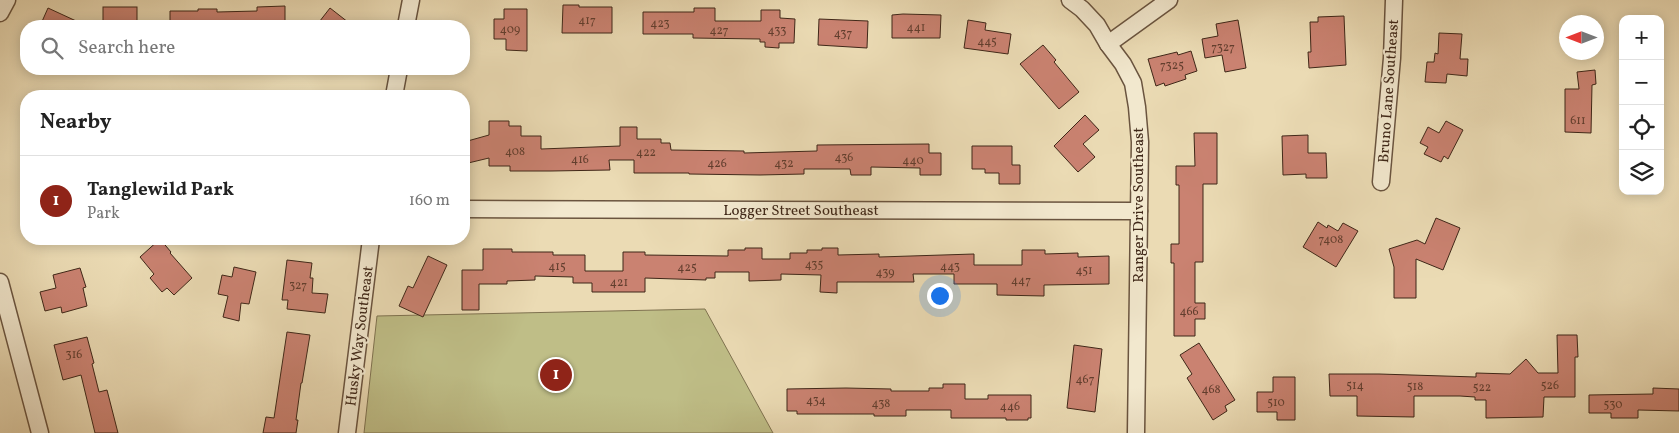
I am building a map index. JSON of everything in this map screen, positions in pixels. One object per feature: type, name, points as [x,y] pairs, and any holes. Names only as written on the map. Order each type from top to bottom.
[{"type":"street","points":[[0,13],[7,0]]},
{"type":"street","points":[[407,20],[411,0]]},
{"type":"street","name":"Ranger Drive Southeast","points":[[1070,0],[1082,9],[1096,25],[1123,64],[1133,83],[1137,107],[1140,142],[1136,433]]},
{"type":"street","points":[[1108,44],[1169,0]]},
{"type":"street","name":"Bruno Lane Southeast","points":[[1381,182],[1392,68],[1394,0]]},
{"type":"street","points":[[395,90],[398,75]]},
{"type":"street","name":"Logger Street Southeast","points":[[470,209],[1139,211]]},
{"type":"street","name":"Husky Way Southeast","points":[[347,433],[371,245]]},
{"type":"street","points":[[0,282],[40,433]]},
{"type":"shaded area","points":[[705,309],[773,433],[364,433],[377,316]]},
{"type":"building","points":[[563,5],[612,7],[612,33],[562,33]]},
{"type":"building","points":[[285,6],[285,20],[170,20],[170,11],[217,9],[217,12],[257,11],[257,7]]},
{"type":"building","points":[[103,7],[137,7],[137,20],[103,20]]},
{"type":"building","points":[[48,8],[74,20],[43,20]]},
{"type":"building","points":[[330,8],[345,20],[321,20]]},
{"type":"building","points":[[694,8],[715,8],[715,21],[761,21],[761,10],[780,10],[780,18],[795,19],[794,43],[779,43],[779,48],[765,47],[765,42],[760,42],[760,39],[693,38],[693,34],[643,34],[643,12],[694,12]]},
{"type":"building","points":[[504,9],[527,9],[527,51],[506,50],[506,39],[494,39],[494,19],[504,19]]},
{"type":"building","points":[[892,15],[941,15],[940,38],[892,38]]},
{"type":"building","points":[[1344,16],[1346,65],[1309,68],[1308,52],[1311,52],[1310,22],[1318,22],[1318,17]]},
{"type":"building","points":[[819,19],[868,21],[867,48],[818,45]]},
{"type":"building","points":[[968,20],[986,23],[985,30],[1011,34],[1008,54],[964,48]]},
{"type":"building","points":[[1238,20],[1246,68],[1225,72],[1222,55],[1205,58],[1202,39],[1218,36],[1216,24]]},
{"type":"building","points":[[1439,33],[1462,34],[1460,59],[1468,59],[1467,76],[1447,74],[1446,83],[1425,82],[1427,62],[1434,62],[1435,53],[1438,54]]},
{"type":"building","points":[[1043,45],[1056,60],[1054,62],[1079,92],[1059,109],[1020,64]]},
{"type":"building","points":[[1191,51],[1197,71],[1185,75],[1186,79],[1165,86],[1164,83],[1156,86],[1148,59],[1177,52],[1178,55]]},
{"type":"building","points":[[1595,70],[1596,84],[1592,85],[1591,133],[1565,132],[1565,89],[1579,89],[1577,72]]},
{"type":"building","points":[[1085,115],[1099,130],[1083,144],[1095,157],[1078,172],[1054,146]]},
{"type":"building","points":[[489,121],[509,121],[509,126],[521,126],[521,136],[541,136],[541,149],[620,146],[620,127],[637,127],[637,139],[661,139],[661,143],[670,143],[671,150],[744,151],[744,153],[817,151],[817,145],[929,144],[929,153],[941,153],[941,175],[920,175],[920,168],[871,167],[871,175],[851,175],[850,169],[804,169],[804,174],[760,175],[634,173],[634,160],[609,160],[610,170],[510,171],[510,166],[489,166],[489,158],[470,163],[470,140],[489,135]]},
{"type":"building","points":[[1446,121],[1463,130],[1448,159],[1444,156],[1441,162],[1424,154],[1428,147],[1420,143],[1428,127],[1439,133]]},
{"type":"building","points":[[1194,133],[1217,133],[1217,184],[1203,184],[1203,262],[1195,262],[1195,303],[1205,303],[1205,319],[1195,319],[1195,336],[1174,336],[1174,263],[1171,263],[1171,244],[1179,244],[1179,185],[1176,185],[1176,166],[1195,166]]},
{"type":"building","points":[[1308,135],[1308,153],[1326,153],[1327,178],[1306,178],[1306,174],[1283,175],[1282,136]]},
{"type":"building","points":[[972,146],[1012,146],[1012,165],[1020,165],[1020,184],[999,184],[999,173],[985,173],[985,169],[972,169]]},
{"type":"building","points":[[1436,218],[1460,228],[1443,270],[1416,259],[1416,298],[1394,298],[1394,267],[1389,249],[1417,240],[1425,244]]},
{"type":"building","points":[[1318,222],[1327,228],[1328,225],[1338,231],[1343,223],[1358,231],[1336,267],[1303,247]]},
{"type":"building","points":[[153,245],[165,245],[192,278],[174,295],[167,288],[162,292],[150,278],[154,274],[140,257]]},
{"type":"building","points":[[745,248],[762,248],[762,259],[790,259],[790,253],[807,253],[807,250],[822,250],[822,248],[838,248],[838,255],[879,254],[879,257],[974,254],[974,265],[1022,265],[1022,250],[1045,250],[1045,254],[1078,253],[1078,257],[1109,256],[1109,284],[1044,285],[1044,296],[997,295],[997,284],[954,284],[954,274],[913,274],[914,282],[837,282],[837,293],[820,292],[821,275],[781,274],[781,280],[749,281],[749,272],[715,272],[715,278],[706,278],[706,280],[645,278],[645,292],[592,292],[592,283],[573,283],[573,277],[535,276],[535,280],[507,281],[507,284],[479,284],[479,310],[462,310],[462,270],[483,270],[483,249],[512,249],[512,252],[553,252],[553,255],[585,255],[585,271],[623,271],[623,252],[645,252],[645,255],[728,256],[728,250],[745,250]]},
{"type":"building","points":[[428,256],[447,265],[423,317],[399,306],[408,286],[413,288]]},
{"type":"building","points":[[287,260],[312,263],[310,278],[313,278],[312,293],[328,294],[325,313],[287,309],[288,300],[282,300]]},
{"type":"building","points":[[234,267],[256,272],[249,304],[241,303],[239,321],[223,317],[228,296],[218,294],[222,275],[232,277]]},
{"type":"building","points":[[80,268],[86,287],[83,288],[87,306],[62,313],[61,307],[45,311],[40,292],[56,288],[53,275]]},
{"type":"building","points":[[287,332],[310,335],[301,383],[296,433],[263,433],[266,417],[274,418]]},
{"type":"building","points":[[1557,335],[1577,335],[1578,357],[1575,357],[1575,397],[1544,397],[1543,417],[1486,418],[1486,400],[1475,400],[1475,397],[1460,396],[1414,396],[1414,417],[1357,416],[1357,396],[1330,396],[1329,374],[1476,377],[1476,373],[1510,374],[1526,359],[1538,373],[1558,373]]},
{"type":"building","points":[[87,337],[99,392],[107,390],[118,433],[95,433],[81,375],[63,380],[54,345]]},
{"type":"building","points":[[1199,343],[1235,400],[1225,406],[1227,411],[1213,420],[1187,378],[1192,374],[1180,355]]},
{"type":"building","points":[[1074,345],[1102,349],[1095,412],[1067,408]]},
{"type":"building","points":[[1273,377],[1295,377],[1295,420],[1277,420],[1277,412],[1257,412],[1257,392],[1273,392]]},
{"type":"building","points":[[943,384],[965,384],[965,399],[988,399],[988,395],[1031,395],[1031,418],[1028,418],[1028,420],[1006,420],[1006,418],[951,418],[951,410],[906,410],[906,416],[797,414],[797,411],[787,411],[787,389],[846,388],[929,391],[929,388],[943,388]]},
{"type":"building","points":[[1653,388],[1679,389],[1679,411],[1638,410],[1638,418],[1611,418],[1611,413],[1589,413],[1589,395],[1653,394]]},
{"type":"place","name":"Tanglewild Park","points":[[556,375]]}]
